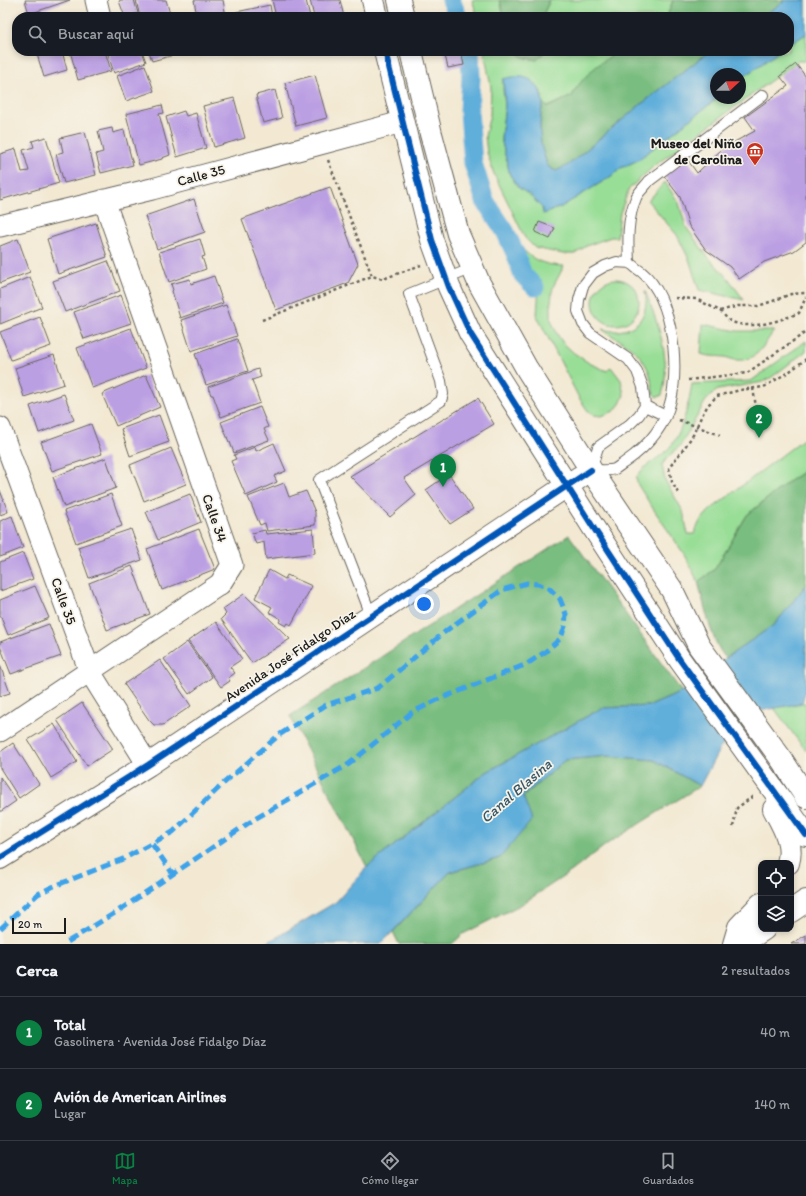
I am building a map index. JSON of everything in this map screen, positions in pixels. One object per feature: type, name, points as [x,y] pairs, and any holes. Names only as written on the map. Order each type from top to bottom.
[{"type":"street","points":[[96,0],[99,12]]},
{"type":"street","points":[[373,0],[376,12]]},
{"type":"street","points":[[399,0],[402,12]]},
{"type":"street","points":[[386,56],[432,240],[446,279],[470,334],[680,660],[806,835]]},
{"type":"street","points":[[412,56],[431,134],[458,234],[479,283],[527,369],[591,470],[672,590],[699,646],[782,760],[806,797]]},
{"type":"street","name":"Calle 35","points":[[0,226],[152,189],[402,122]]},
{"type":"street","name":"Calle 34","points":[[0,731],[220,584],[232,565],[104,200]]},
{"type":"street","name":"Calle 35","points":[[0,428],[90,672],[148,765]]},
{"type":"street","name":"Avenida José Fidalgo Díaz","points":[[0,858],[148,765],[371,615],[591,470]]},
{"type":"street","points":[[782,760],[794,764],[806,778]]},
{"type":"street","points":[[761,772],[766,794],[783,825],[789,840],[789,860]]},
{"type":"street","points":[[794,909],[806,901]]},
{"type":"street","points":[[734,944],[739,927],[758,907]]},
{"type":"street","points":[[741,944],[759,932]]},
{"type":"lane","points":[[629,263],[628,240],[630,216],[636,197],[649,181],[763,95]]},
{"type":"lane","points":[[616,262],[629,263],[650,279],[660,298],[669,321],[674,348],[671,400],[666,416],[652,439],[635,456],[614,469],[591,470],[598,447],[630,424],[645,406],[643,387],[637,371],[628,359],[590,333],[583,324],[578,311],[583,286],[593,273],[605,266],[616,262]]},
{"type":"lane","points":[[371,615],[319,480],[441,401],[443,394],[442,381],[409,294],[472,268]]},
{"type":"lane","points":[[645,406],[666,416]]},
{"type":"path","points":[[321,143],[372,276]]},
{"type":"path","points":[[262,320],[372,276],[383,280],[438,258]]},
{"type":"path","points":[[720,311],[738,306],[758,306],[773,302],[791,294],[806,293]]},
{"type":"path","points":[[660,298],[696,299],[720,311],[730,321],[748,324],[767,324],[799,313],[806,297]]},
{"type":"path","points":[[673,382],[747,373],[806,332]]},
{"type":"path","points":[[678,493],[672,482],[668,468],[693,435],[708,405],[717,396],[726,393],[764,387],[806,359]]},
{"type":"path","points":[[753,388],[756,407]]},
{"type":"path","points":[[666,416],[720,435]]},
{"type":"path","points":[[733,827],[737,808],[752,797],[766,794]]},
{"type":"green space","points":[[472,0],[500,0],[503,12],[476,12]]},
{"type":"green space","points":[[500,0],[548,0],[544,12],[503,12]]},
{"type":"green space","points":[[548,0],[673,0],[669,12],[544,12]]},
{"type":"green space","points":[[673,0],[786,0],[768,12],[669,12]]},
{"type":"green space","points":[[806,34],[806,61],[798,61],[746,99],[746,75],[773,56],[794,56],[794,42]]},
{"type":"green space","points":[[485,56],[521,56],[537,60],[541,56],[611,56],[577,87],[572,96],[548,107],[543,104],[541,91],[503,79],[505,105],[501,138],[510,175],[519,188],[531,196],[542,208],[544,214],[561,207],[610,177],[621,168],[638,160],[710,104],[739,104],[654,166],[629,189],[620,213],[617,237],[611,237],[586,246],[575,254],[563,254],[535,248],[525,238],[494,174],[487,153],[485,136],[490,114],[491,87]]},
{"type":"green space","points":[[521,56],[541,56],[537,60]]},
{"type":"green space","points":[[611,56],[704,56],[640,105],[568,165],[556,171],[548,166],[542,149],[540,134],[543,104],[548,107],[572,96],[586,76]]},
{"type":"green space","points":[[665,182],[679,203],[686,227],[708,257],[728,278],[744,300],[699,290],[689,259],[677,235],[648,201]]},
{"type":"green space","points":[[514,239],[530,256],[535,259],[548,264],[564,266],[553,287],[551,320],[563,343],[574,353],[589,363],[607,371],[611,367],[621,380],[624,395],[620,404],[614,411],[601,416],[594,415],[588,411],[579,398],[537,316],[539,284],[535,277],[524,266],[518,254]]},
{"type":"green space","points":[[611,279],[621,279],[633,285],[638,293],[638,311],[633,319],[625,324],[611,325],[603,322],[596,315],[593,307],[593,297],[596,289],[603,282]]},
{"type":"green space","points":[[645,291],[659,329],[664,355],[665,382],[662,395],[658,397],[655,396],[649,372],[640,356],[628,346],[602,329],[621,331],[636,324],[645,310]]},
{"type":"green space","points":[[703,324],[737,331],[774,331],[755,355],[744,360],[736,360],[701,354]]},
{"type":"green space","points":[[806,341],[806,351],[772,377],[763,382],[718,390],[712,394],[705,402],[680,446],[662,465],[665,480],[683,511],[688,534],[694,534],[700,521],[710,510],[806,437],[806,470],[788,482],[747,515],[715,569],[698,582],[684,554],[638,485],[636,478],[645,467],[670,447],[675,439],[683,421],[692,384],[751,381]]},
{"type":"green space","points":[[806,470],[806,585],[775,624],[726,658],[716,643],[712,633],[698,582],[715,569],[747,515],[788,482]]},
{"type":"green space","points":[[569,535],[682,692],[650,706],[602,708],[485,773],[367,867],[290,716]]},
{"type":"green space","points":[[806,703],[806,751],[774,708]]},
{"type":"green space","points":[[607,756],[654,760],[700,786],[607,844],[572,871],[522,904],[463,934],[452,944],[399,944],[393,932],[450,872],[500,858],[523,797],[565,760]]},
{"type":"water","points":[[786,0],[806,0],[806,34],[794,42],[794,12],[768,12]]},
{"type":"water","points":[[704,56],[773,56],[746,75],[746,68],[710,68],[710,104],[638,160],[621,168],[610,177],[561,207],[543,214],[542,208],[531,196],[519,188],[510,175],[501,138],[505,105],[503,79],[511,77],[524,77],[535,83],[543,103],[540,136],[547,165],[556,171],[568,165],[640,105]]},
{"type":"water","name":"Canal Blasina","points":[[806,585],[806,689],[802,703],[760,711],[720,748],[700,786],[654,760],[607,756],[565,760],[523,796],[532,820],[500,858],[450,872],[381,944],[265,944],[336,902],[367,867],[485,773],[602,708],[650,706],[682,692],[726,658],[775,624]]},
{"type":"building","points":[[25,0],[70,0],[35,12],[28,12]]},
{"type":"building","points":[[134,0],[138,12],[123,12],[119,1]]},
{"type":"building","points":[[136,0],[166,0],[170,12],[139,12]]},
{"type":"building","points":[[194,0],[223,0],[225,12],[196,12]]},
{"type":"building","points":[[272,0],[306,0],[309,12],[275,12]]},
{"type":"building","points":[[310,0],[340,0],[343,12],[313,12]]},
{"type":"building","points":[[270,5],[271,12],[236,12]]},
{"type":"building","points":[[38,56],[63,56],[67,70],[44,77]]},
{"type":"building","points":[[71,56],[106,56],[111,71],[78,80]]},
{"type":"building","points":[[109,56],[144,56],[146,62],[114,73]]},
{"type":"building","points":[[150,56],[170,56],[152,61]]},
{"type":"building","points":[[445,56],[462,56],[464,65],[448,68]]},
{"type":"building","name":"Museo del Niño de Carolina","points":[[796,64],[806,77],[806,242],[794,251],[764,262],[739,279],[730,267],[706,250],[689,226],[680,197],[664,176],[687,159],[697,173],[723,148],[755,131],[745,117],[788,86],[780,76]]},
{"type":"building","points":[[145,65],[154,91],[126,101],[117,76]]},
{"type":"building","points":[[315,75],[327,118],[296,126],[285,83]]},
{"type":"building","points":[[275,90],[282,118],[263,123],[256,95]]},
{"type":"building","points":[[234,98],[245,138],[214,147],[203,106]]},
{"type":"building","points":[[162,105],[164,113],[159,114],[170,155],[162,159],[139,165],[126,114]]},
{"type":"building","points":[[184,111],[186,116],[196,113],[206,148],[177,157],[166,117]]},
{"type":"building","points":[[112,128],[113,133],[124,130],[133,165],[101,173],[96,154],[103,152],[98,131]]},
{"type":"building","points":[[85,132],[96,175],[64,183],[56,154],[63,152],[60,138]]},
{"type":"building","points":[[46,137],[59,183],[0,200],[0,154],[16,149],[22,172],[29,171],[23,150],[34,147],[32,141]]},
{"type":"building","points":[[330,187],[358,264],[348,283],[276,310],[242,219]]},
{"type":"building","points":[[194,199],[205,232],[157,249],[145,216]]},
{"type":"building","points":[[539,222],[555,228],[550,239],[535,232]]},
{"type":"building","points":[[96,223],[107,257],[58,274],[47,239]]},
{"type":"building","points":[[18,239],[30,272],[0,283],[0,246]]},
{"type":"building","points":[[200,239],[205,256],[202,257],[206,269],[169,282],[159,252]]},
{"type":"building","points":[[108,261],[120,291],[65,312],[53,281]]},
{"type":"building","points":[[214,276],[223,303],[180,318],[171,284],[190,279],[191,284]]},
{"type":"building","points":[[30,277],[42,307],[0,324],[0,289]]},
{"type":"building","points":[[121,295],[131,323],[84,339],[74,312]]},
{"type":"building","points":[[226,305],[237,336],[191,351],[181,320]]},
{"type":"building","points":[[40,317],[51,346],[11,360],[0,332]]},
{"type":"building","points":[[131,328],[146,368],[92,388],[77,348]]},
{"type":"building","points":[[237,339],[248,371],[206,385],[195,354]]},
{"type":"building","points":[[54,355],[64,384],[24,397],[15,368]]},
{"type":"building","points":[[258,369],[261,377],[252,380],[260,403],[221,417],[213,395],[211,395],[208,387]]},
{"type":"building","points":[[146,375],[160,407],[116,426],[102,394]]},
{"type":"building","points":[[64,394],[74,420],[39,433],[30,406]]},
{"type":"building","points":[[478,398],[494,424],[404,478],[416,495],[390,517],[350,476]]},
{"type":"building","points":[[260,407],[268,427],[264,429],[269,440],[234,453],[221,422]]},
{"type":"building","points":[[159,415],[169,442],[130,456],[121,429]]},
{"type":"building","points":[[91,424],[102,454],[52,471],[41,442]]},
{"type":"building","points":[[274,443],[286,471],[274,476],[277,482],[246,496],[231,461],[236,459],[234,455],[255,447],[256,451]]},
{"type":"building","points":[[171,448],[186,484],[144,501],[130,465]]},
{"type":"building","points":[[106,458],[116,488],[64,507],[53,477]]},
{"type":"building","points":[[449,474],[473,509],[450,524],[426,490]]},
{"type":"building","points":[[284,483],[289,497],[306,491],[315,512],[315,525],[267,531],[265,523],[260,525],[248,497]]},
{"type":"building","points":[[0,490],[8,512],[0,515]]},
{"type":"building","points":[[111,494],[122,526],[76,543],[64,511]]},
{"type":"building","points":[[190,494],[201,522],[158,540],[146,512]]},
{"type":"building","points":[[12,516],[23,548],[0,557],[0,521]]},
{"type":"building","points":[[131,529],[142,560],[89,578],[78,547]]},
{"type":"building","points":[[199,529],[215,569],[162,590],[147,549]]},
{"type":"building","points":[[313,529],[315,553],[266,559],[264,542],[256,544],[252,533],[265,530],[266,534]]},
{"type":"building","points":[[23,553],[33,579],[0,591],[0,562]]},
{"type":"building","points":[[132,566],[150,614],[107,630],[89,583]]},
{"type":"building","points":[[269,570],[285,579],[287,575],[312,586],[291,625],[288,623],[286,626],[279,622],[281,619],[269,612],[272,607],[255,598]]},
{"type":"building","points":[[35,586],[49,618],[8,635],[0,615],[0,600]]},
{"type":"building","points":[[244,594],[290,639],[252,663],[221,619],[226,614],[223,609]]},
{"type":"building","points":[[216,622],[242,659],[230,667],[235,673],[228,678],[230,681],[221,687],[188,641]]},
{"type":"building","points":[[49,624],[61,656],[11,674],[0,646],[0,642]]},
{"type":"building","points":[[187,642],[212,677],[189,694],[164,659]]},
{"type":"building","points":[[160,660],[191,706],[163,725],[154,725],[124,684]]},
{"type":"building","points":[[0,665],[10,693],[0,696]]},
{"type":"building","points":[[82,703],[113,749],[87,766],[57,720]]},
{"type":"building","points":[[54,724],[77,762],[51,778],[28,740]]},
{"type":"building","points":[[13,743],[39,784],[19,798],[0,768],[0,752]]},
{"type":"building","points":[[0,777],[16,801],[0,812]]},
{"type":"building","points":[[806,935],[806,944],[791,944]]},
{"type":"waterway","points":[[451,0],[456,12]]},
{"type":"waterway","points":[[470,56],[471,78],[469,111],[473,163],[485,201],[505,231],[523,275],[535,287]]},
{"type":"marked path","points":[[0,929],[38,894],[123,859],[173,832],[224,783],[279,735],[326,705],[378,688],[447,630],[502,590],[527,583],[538,584],[549,588],[560,599],[566,614],[565,626],[561,638],[545,652],[527,664],[437,700],[411,713],[349,764],[253,820],[115,913],[64,944]]},
{"type":"marked path","points":[[152,844],[173,874]]},
{"type":"cycle path","points":[[386,56],[432,240],[449,287],[470,333],[593,527],[680,660],[806,835]]},
{"type":"cycle path","points":[[0,858],[148,765],[591,470]]},
{"type":"place","name":"Museo del Niño de Carolina","points":[[755,166]]},
{"type":"place","name":"Avión de American Airlines","points":[[759,438]]},
{"type":"place","name":"Total","points":[[443,487]]}]
